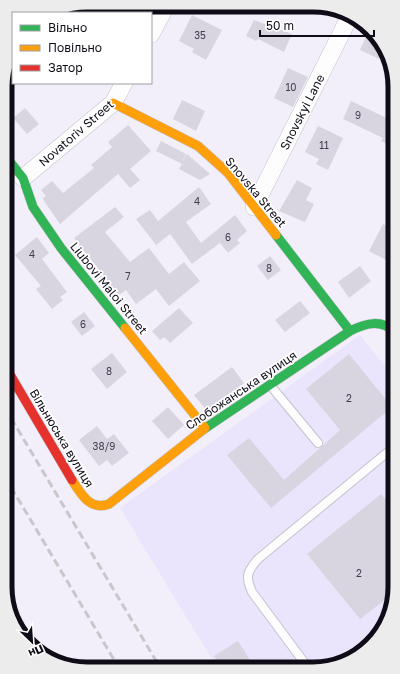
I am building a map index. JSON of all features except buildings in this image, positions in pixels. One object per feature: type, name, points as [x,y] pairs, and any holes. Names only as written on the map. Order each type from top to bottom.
[{"type":"street","points":[[152,32],[163,12]]},
{"type":"street","name":"Snovskyi Lane","points":[[254,207],[348,21]]},
{"type":"street","name":"Novatoriv Street","points":[[23,178],[113,103],[123,84]]},
{"type":"street","name":"Snovska Street","points":[[113,103],[198,146],[228,173],[350,331]]},
{"type":"street","name":"Liubovi Maloi Street","points":[[12,164],[23,178],[34,207],[61,248],[205,428]]},
{"type":"street","name":"Слобожанська вулиця","points":[[109,504],[205,428],[350,331],[362,324],[375,321],[388,328]]},
{"type":"street","name":"Вільнюська вулиця","points":[[12,378],[79,491],[89,503],[98,507],[109,504]]},
{"type":"lane","points":[[270,384],[318,443]]},
{"type":"lane","points":[[304,662],[252,592],[247,580],[250,568],[258,559],[388,452]]},
{"type":"shaded area","points":[[360,335],[388,370],[387,601],[380,620],[372,633],[366,640],[350,652],[327,661],[318,662],[214,662],[120,508]]},
{"type":"railway","points":[[12,420],[157,662]]},
{"type":"railway","points":[[12,489],[115,662]]},
{"type":"railway","points":[[17,613],[30,636]]},
{"type":"traffic: fast","points":[[12,164],[23,178],[33,207],[61,248],[125,328]]},
{"type":"traffic: fast","points":[[276,235],[350,331]]},
{"type":"traffic: fast","points":[[204,429],[350,331],[368,324],[379,324],[388,327]]},
{"type":"traffic: slow","points":[[113,103],[198,146],[228,173],[276,235]]},
{"type":"traffic: slow","points":[[125,328],[205,428]]},
{"type":"traffic: slow","points":[[72,480],[83,496],[91,503],[102,506],[109,504],[204,429]]},
{"type":"traffic: jam","points":[[12,378],[72,480]]}]
